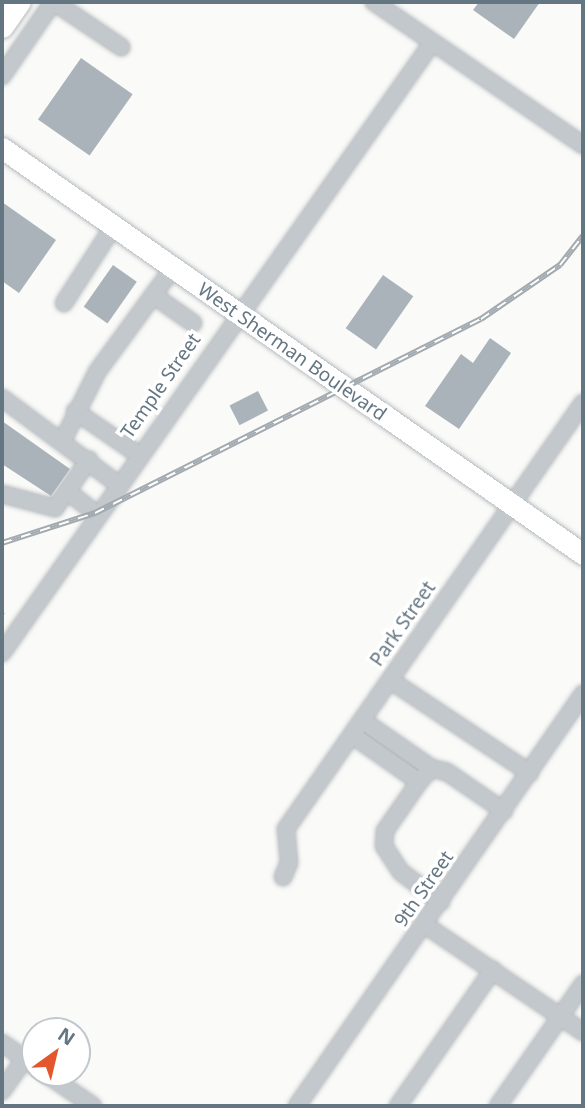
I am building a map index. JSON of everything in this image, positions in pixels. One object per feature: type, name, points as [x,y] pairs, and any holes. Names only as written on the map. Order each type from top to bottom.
[{"type":"highway","points":[[2,10],[8,2]]},
{"type":"highway","points":[[2,26],[19,2]]},
{"type":"main road","name":"West Sherman Boulevard","points":[[2,148],[583,554]]},
{"type":"street","points":[[2,76],[54,2],[121,47]]},
{"type":"street","points":[[374,2],[583,145]]},
{"type":"street","name":"Temple Street","points":[[2,653],[237,313],[432,43]]},
{"type":"street","points":[[64,303],[113,227]]},
{"type":"street","points":[[63,440],[75,411],[173,268]]},
{"type":"street","points":[[153,295],[193,323]]},
{"type":"street","points":[[2,398],[63,440],[119,485]]},
{"type":"street","name":"Park Street","points":[[283,877],[289,863],[286,829],[583,403]]},
{"type":"street","points":[[75,411],[139,455]]},
{"type":"street","points":[[2,494],[55,508],[89,460]]},
{"type":"street","points":[[66,491],[98,515]]},
{"type":"street","points":[[390,680],[530,773]]},
{"type":"street","name":"9th Street","points":[[297,1106],[583,694]]},
{"type":"street","points":[[362,720],[431,768],[447,772],[504,811]]},
{"type":"street","points":[[352,735],[419,782]]},
{"type":"street","points":[[431,768],[385,831],[384,846],[401,872],[441,902]]},
{"type":"street","points":[[425,925],[583,1031]]},
{"type":"street","points":[[398,1106],[493,970]]},
{"type":"street","points":[[498,1106],[583,984]]},
{"type":"street","points":[[2,1044],[21,1057]]},
{"type":"street","points":[[2,1091],[21,1072]]},
{"type":"street","points":[[65,1087],[92,1106]]},
{"type":"building","points":[[479,2],[540,2],[514,39],[473,10]]},
{"type":"building","points":[[81,58],[133,94],[90,156],[38,119]]},
{"type":"building","points":[[2,202],[56,240],[19,293],[2,281]]},
{"type":"building","points":[[113,265],[137,282],[108,323],[84,307]]},
{"type":"building","points":[[383,275],[413,296],[376,349],[346,328]]},
{"type":"building","points":[[490,338],[511,353],[459,429],[425,406],[461,354],[473,363]]},
{"type":"building","points":[[258,391],[268,411],[239,425],[229,406]]},
{"type":"building","points":[[2,421],[70,469],[51,496],[2,464]]},
{"type":"railway","points":[[2,543],[95,513],[481,319],[560,265],[583,236]]}]
